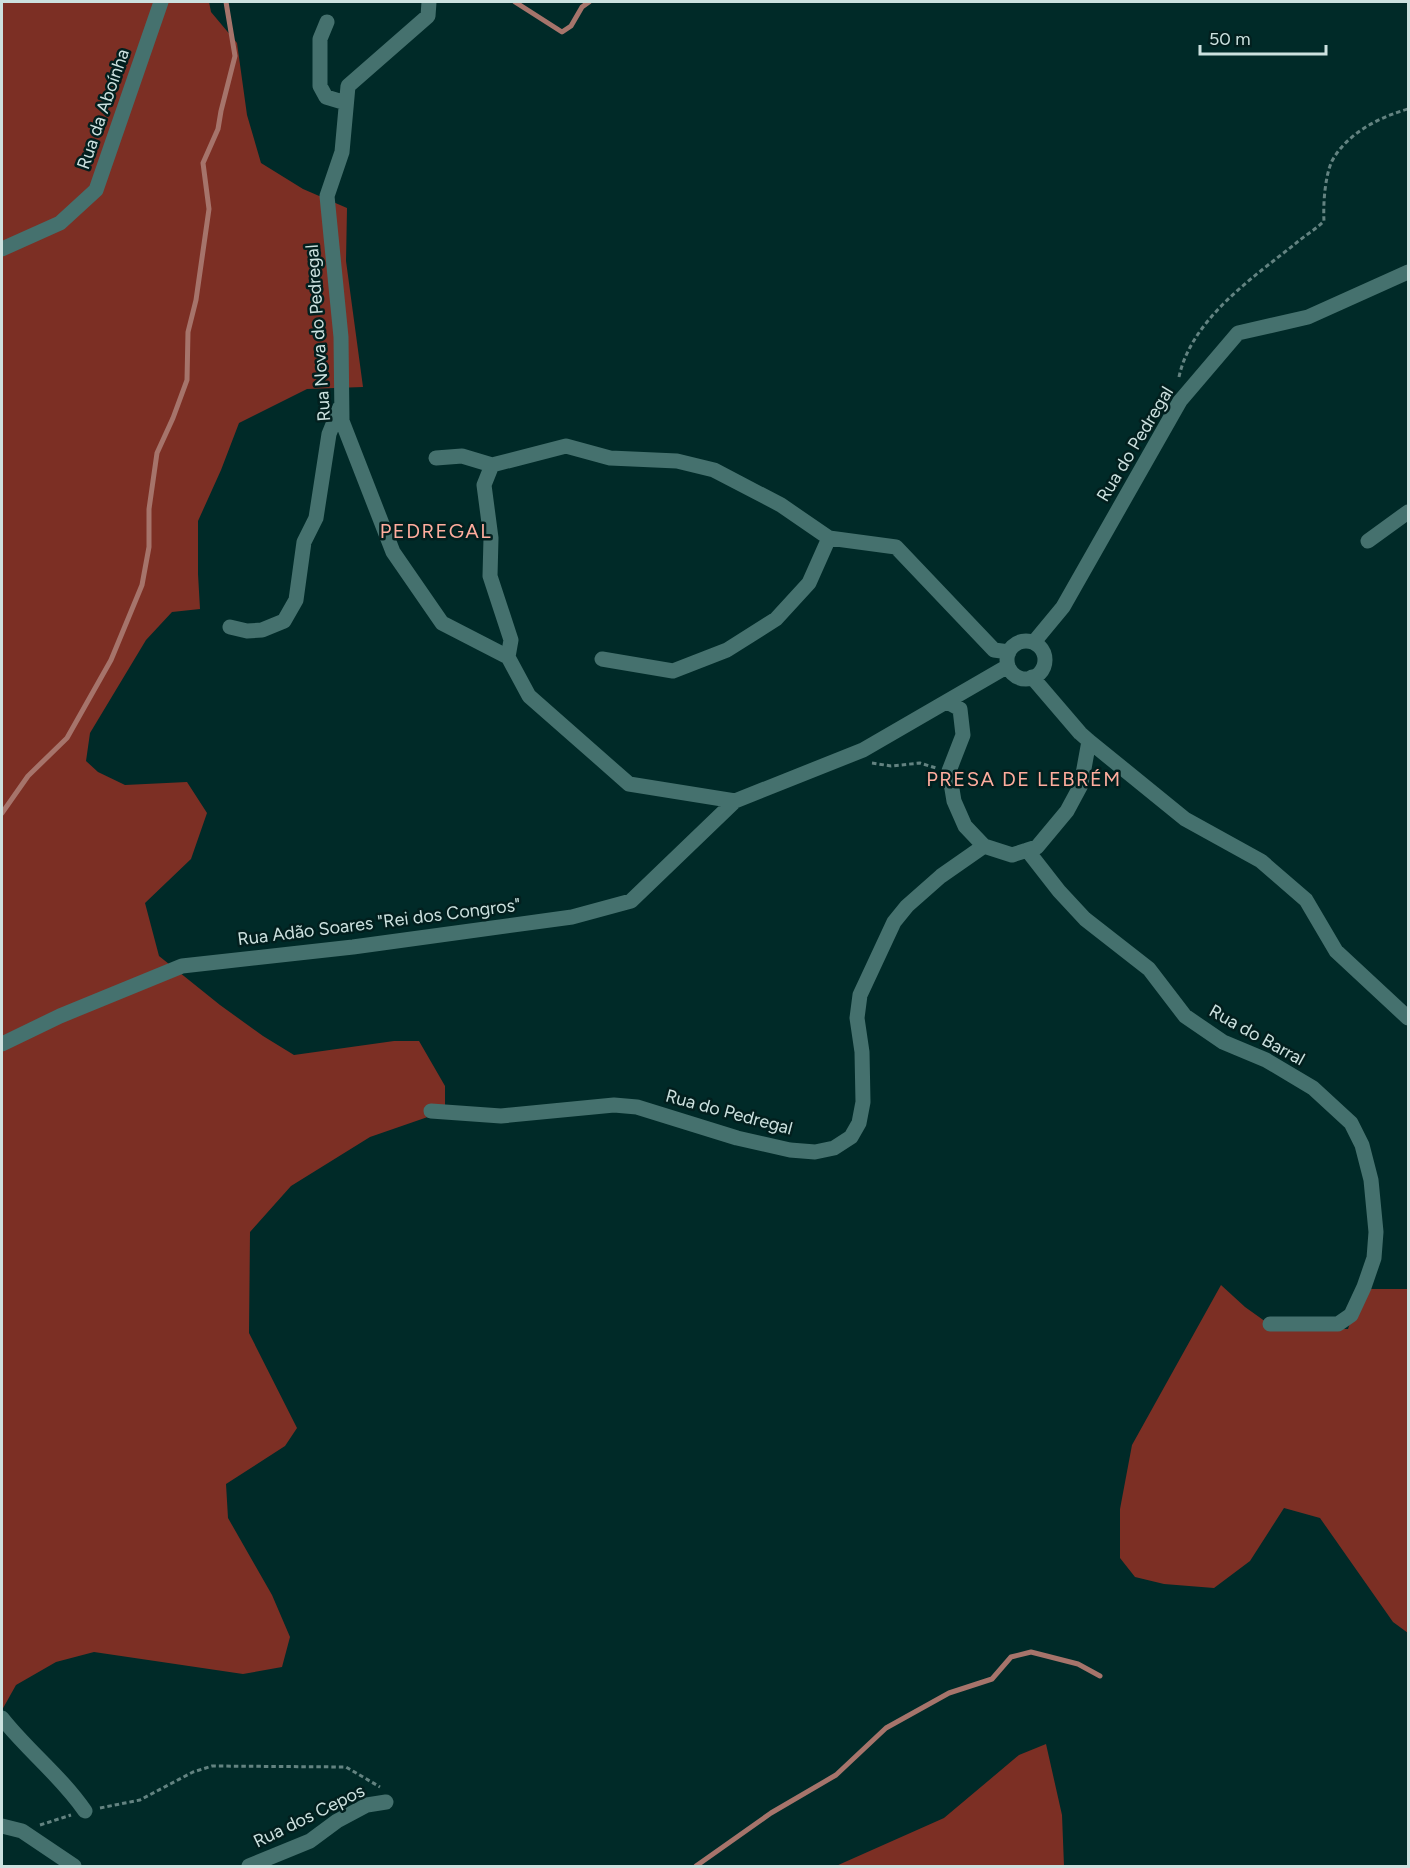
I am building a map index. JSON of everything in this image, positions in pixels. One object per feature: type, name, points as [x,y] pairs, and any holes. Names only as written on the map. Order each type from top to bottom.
[{"type":"street","name":"Rua da Aboínha","points":[[2,249],[60,223],[96,190],[161,2]]},
{"type":"street","name":"Rua Nova do Pedregal","points":[[429,2],[428,15],[348,86],[342,152],[327,196],[341,337],[342,422],[393,552],[442,623],[508,657]]},
{"type":"street","points":[[327,22],[320,39],[320,86],[326,97],[346,103]]},
{"type":"street","name":"Rua do Pedregal","points":[[1034,642],[1063,607],[1180,401],[1238,333],[1308,317],[1408,272]]},
{"type":"street","points":[[230,627],[247,631],[262,630],[284,621],[296,600],[304,542],[316,518],[329,434],[342,404]]},
{"type":"street","points":[[436,458],[462,456],[492,465],[566,446],[610,458],[677,461],[714,470],[781,505],[829,538],[896,547],[994,650],[1008,659],[1015,675],[1027,679],[1042,670],[1045,664],[1043,651],[1034,642],[1022,641],[1012,647],[1008,659],[947,702],[863,750],[735,801],[629,783],[529,696],[508,657],[511,640],[490,576],[491,538],[484,485],[492,465]]},
{"type":"street","points":[[1368,541],[1408,512]]},
{"type":"street","points":[[602,659],[673,671],[727,650],[776,619],[809,583],[829,538]]},
{"type":"street","points":[[1032,677],[1089,741],[1185,819],[1261,861],[1306,900],[1336,951],[1408,1018]]},
{"type":"street","points":[[947,702],[960,709],[963,735],[950,771],[954,801],[964,826],[984,846],[1012,855],[1037,847],[1067,811],[1081,786],[1089,741]]},
{"type":"street","name":"Rua Adão Soares \"Rei dos Congros\"","points":[[2,1044],[60,1016],[182,966],[353,947],[572,917],[631,901],[735,801]]},
{"type":"street","name":"Rua do Pedregal","points":[[431,1111],[501,1116],[614,1105],[637,1107],[737,1138],[790,1150],[815,1152],[834,1148],[851,1137],[859,1123],[863,1102],[862,1052],[857,1018],[860,995],[894,922],[907,906],[941,876],[984,846]]},
{"type":"street","name":"Rua do Barral","points":[[1027,850],[1059,891],[1085,919],[1149,969],[1185,1016],[1223,1042],[1266,1060],[1313,1088],[1351,1123],[1362,1145],[1371,1180],[1376,1232],[1374,1258],[1364,1287],[1351,1315],[1338,1324],[1270,1324]]},
{"type":"street","points":[[2,1718],[16,1736],[76,1798],[85,1811]]},
{"type":"street","name":"Rua dos Cepos","points":[[249,1866],[310,1841],[336,1821],[367,1806],[386,1802]]},
{"type":"street","points":[[2,1826],[22,1831],[74,1866]]},
{"type":"path","points":[[1180,401],[1179,379],[1182,362],[1195,338],[1219,309],[1249,280],[1324,221],[1323,205],[1333,159],[1350,139],[1371,123],[1408,109]]},
{"type":"path","points":[[863,750],[871,763],[891,766],[920,763],[950,771]]},
{"type":"path","points":[[22,1831],[85,1811],[140,1800],[193,1772],[212,1766],[346,1767],[386,1791],[389,1797],[386,1802]]},
{"type":"shaded area","points":[[2,2],[209,2],[211,12],[237,43],[247,115],[261,163],[303,189],[347,208],[346,261],[363,387],[307,389],[239,423],[198,521],[200,609],[172,612],[146,640],[90,733],[86,761],[98,772],[125,785],[187,782],[207,813],[191,859],[145,903],[159,956],[220,1005],[294,1055],[394,1041],[419,1041],[445,1086],[445,1111],[370,1137],[291,1186],[250,1232],[249,1333],[297,1428],[285,1446],[226,1484],[228,1518],[272,1595],[290,1637],[282,1667],[243,1674],[94,1652],[56,1662],[16,1685],[2,1710]]},
{"type":"shaded area","points":[[1221,1285],[1245,1307],[1276,1329],[1348,1329],[1361,1289],[1408,1289],[1408,1633],[1393,1622],[1320,1518],[1284,1508],[1250,1561],[1214,1588],[1164,1584],[1135,1577],[1120,1558],[1120,1509],[1132,1445]]},
{"type":"shaded area","points":[[1046,1744],[1062,1815],[1064,1866],[836,1866],[944,1818],[1019,1755]]},
{"type":"waterway","points":[[2,813],[28,776],[67,738],[111,660],[142,585],[149,547],[149,509],[157,453],[187,380],[188,332],[196,300],[209,209],[203,163],[218,129],[235,56],[226,2]]},
{"type":"waterway","points":[[515,2],[562,32],[571,26],[582,7],[589,2]]},
{"type":"waterway","points":[[696,1866],[771,1813],[836,1775],[886,1728],[949,1693],[992,1679],[1011,1657],[1031,1652],[1078,1664],[1100,1676]]},
{"type":"district","name":"PEDREGAL","points":[[436,531]]},
{"type":"district","name":"PRESA DE LEBRÉM","points":[[1024,779]]}]
